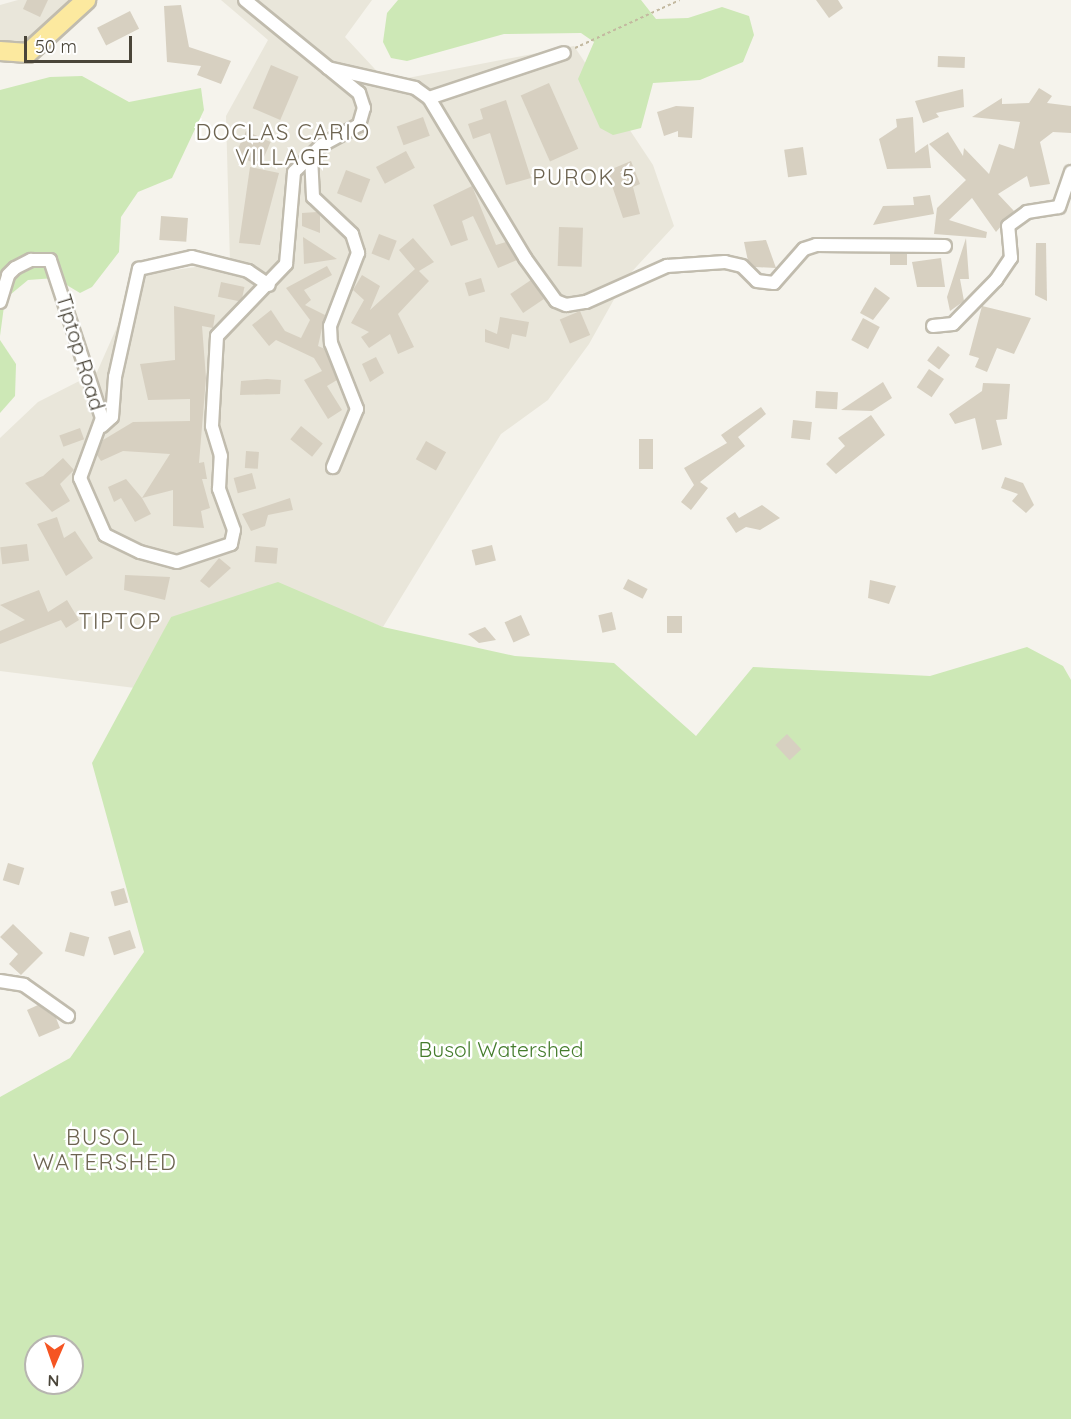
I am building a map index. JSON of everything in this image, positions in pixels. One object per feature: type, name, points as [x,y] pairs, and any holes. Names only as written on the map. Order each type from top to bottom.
[{"type":"main road","points":[[0,51],[28,53],[86,0]]},
{"type":"street","name":"Tiptop Road","points":[[0,302],[8,274],[15,268],[31,260],[50,260],[102,426],[86,451],[80,478],[105,534],[140,552],[177,562],[231,544],[234,530],[219,489],[221,456],[212,426],[217,336],[269,285],[286,264],[290,251],[287,214],[294,172],[311,155],[359,125],[364,108],[360,93],[244,0]]},
{"type":"street","points":[[429,98],[564,53]]},
{"type":"street","points":[[327,68],[416,88],[429,98],[525,258],[556,301],[566,305],[586,302],[661,267],[725,262],[742,266],[757,281],[774,283],[804,249],[816,245],[945,246]]},
{"type":"street","points":[[311,155],[313,197],[352,234],[358,253],[330,326],[331,343],[357,409],[333,467]]},
{"type":"street","points":[[933,326],[953,324],[996,280],[1011,258],[1008,226],[1028,212],[1059,207],[1069,192],[1071,172]]},
{"type":"street","points":[[102,426],[112,417],[115,377],[139,269],[201,258],[248,272],[269,285]]},
{"type":"street","points":[[0,981],[24,985],[68,1016]]},
{"type":"path","points":[[564,53],[680,0]]},
{"type":"shaded area","points":[[18,0],[79,0],[28,46],[0,44],[0,5]]},
{"type":"shaded area","points":[[221,0],[372,0],[345,37],[387,82],[574,46],[653,165],[674,226],[626,278],[589,344],[548,400],[501,434],[383,627],[343,612],[171,617],[135,688],[0,671],[0,438],[38,402],[97,372],[140,275],[230,262],[226,116],[268,40]]},
{"type":"green space","points":[[398,0],[641,0],[656,19],[688,18],[722,7],[749,16],[754,35],[743,62],[700,80],[653,83],[641,128],[613,135],[600,128],[578,79],[594,42],[581,33],[504,34],[407,61],[391,58],[383,42],[387,13]]},
{"type":"green space","points":[[82,76],[129,102],[201,88],[204,110],[172,178],[138,192],[121,217],[119,252],[92,287],[80,293],[55,278],[28,280],[5,299],[0,336],[0,90],[50,77]]},
{"type":"green space","points":[[0,340],[16,364],[15,396],[0,413]]},
{"type":"green space","name":"Busol Watershed","points":[[278,582],[383,627],[515,656],[614,663],[696,736],[753,667],[930,676],[1027,647],[1063,666],[1071,680],[1071,1419],[0,1419],[0,1097],[70,1058],[144,952],[92,763],[171,617]]},
{"type":"building","points":[[27,0],[48,0],[40,17],[23,9]]},
{"type":"building","points":[[816,0],[838,0],[843,8],[829,18]]},
{"type":"building","points":[[181,5],[189,47],[231,61],[221,84],[197,75],[201,66],[167,62],[164,6]]},
{"type":"building","points":[[130,11],[139,29],[106,46],[97,28]]},
{"type":"building","points":[[938,56],[965,57],[965,68],[938,67]]},
{"type":"building","points":[[271,65],[299,77],[280,120],[253,108]]},
{"type":"building","points":[[549,83],[578,149],[550,161],[521,96]]},
{"type":"building","points":[[1039,88],[1052,96],[1047,103],[1071,106],[1071,133],[1053,132],[1040,142],[1050,184],[1030,187],[1027,176],[998,194],[1014,211],[996,232],[972,198],[949,220],[987,232],[986,238],[934,234],[937,208],[966,180],[929,144],[948,132],[963,156],[964,148],[989,174],[999,144],[1014,149],[1020,122],[972,117],[1002,98],[1002,104],[1029,103]]},
{"type":"building","points":[[963,89],[964,107],[936,113],[939,117],[923,123],[915,101]]},
{"type":"building","points":[[506,100],[531,178],[506,185],[490,133],[473,139],[468,124],[483,119],[480,109]]},
{"type":"building","points":[[676,106],[694,107],[692,138],[678,137],[678,131],[664,136],[657,112]]},
{"type":"building","points":[[423,117],[430,136],[404,145],[397,127]]},
{"type":"building","points":[[913,117],[915,153],[928,144],[931,168],[887,169],[879,139],[897,127],[896,119]]},
{"type":"building","points":[[246,131],[271,142],[260,166],[235,155]]},
{"type":"building","points":[[803,147],[807,175],[788,177],[784,150]]},
{"type":"building","points":[[406,151],[415,168],[385,184],[376,167]]},
{"type":"building","points":[[631,161],[640,184],[633,187],[640,214],[623,218],[607,171]]},
{"type":"building","points":[[250,167],[279,173],[260,245],[239,243]]},
{"type":"building","points":[[346,170],[370,179],[361,203],[337,193]]},
{"type":"building","points":[[472,186],[496,245],[506,242],[517,260],[498,268],[473,216],[462,221],[468,240],[451,246],[433,205]]},
{"type":"building","points":[[930,195],[934,214],[873,225],[883,206],[914,205],[913,197]]},
{"type":"building","points":[[317,212],[320,215],[320,233],[302,226],[302,213]]},
{"type":"building","points":[[161,216],[188,218],[186,242],[159,240]]},
{"type":"building","points":[[559,227],[583,228],[582,267],[558,266]]},
{"type":"building","points":[[379,234],[397,241],[389,260],[371,254]]},
{"type":"building","points":[[303,237],[337,259],[304,264]]},
{"type":"building","points":[[413,238],[434,262],[419,271],[429,281],[398,314],[414,347],[398,354],[390,334],[369,348],[361,337],[369,332],[351,323],[364,300],[353,290],[362,275],[380,286],[370,310],[415,269],[399,250]]},
{"type":"building","points":[[966,238],[969,279],[960,279],[964,301],[950,311],[947,297]]},
{"type":"building","points":[[766,240],[776,268],[755,267],[748,261],[744,242]]},
{"type":"building","points":[[1036,243],[1046,243],[1047,301],[1035,295]]},
{"type":"building","points":[[890,254],[907,254],[907,265],[890,265]]},
{"type":"building","points":[[941,258],[945,287],[917,287],[912,262]]},
{"type":"building","points":[[327,266],[332,275],[304,290],[311,300],[305,305],[325,315],[318,346],[325,349],[337,380],[327,386],[342,410],[328,419],[304,380],[322,371],[314,358],[276,340],[269,346],[252,325],[271,310],[285,331],[301,338],[310,320],[286,288]]},
{"type":"building","points":[[481,278],[485,291],[469,296],[465,283]]},
{"type":"building","points":[[531,280],[544,299],[523,313],[510,294]]},
{"type":"building","points":[[221,282],[244,287],[241,302],[218,297]]},
{"type":"building","points":[[875,287],[890,298],[873,320],[860,313]]},
{"type":"building","points":[[174,306],[215,315],[213,328],[202,326],[206,378],[199,463],[204,462],[207,479],[202,479],[210,508],[201,511],[204,528],[173,526],[173,490],[142,498],[170,454],[123,451],[101,461],[97,455],[103,440],[133,422],[190,421],[190,399],[148,400],[140,364],[175,360]]},
{"type":"building","points":[[982,306],[1031,318],[1014,354],[997,348],[987,372],[975,367],[979,358],[969,355]]},
{"type":"building","points":[[580,311],[590,335],[570,344],[560,320]]},
{"type":"building","points":[[500,317],[529,322],[526,337],[512,334],[509,349],[485,342],[485,329],[497,334]]},
{"type":"building","points":[[863,318],[880,327],[868,349],[851,340]]},
{"type":"building","points":[[938,346],[950,355],[939,369],[927,360]]},
{"type":"building","points":[[376,357],[384,373],[370,382],[362,364]]},
{"type":"building","points":[[929,369],[944,379],[932,397],[917,387]]},
{"type":"building","points":[[281,380],[280,394],[240,395],[241,381]]},
{"type":"building","points":[[883,382],[892,398],[872,411],[841,410]]},
{"type":"building","points":[[983,383],[1010,384],[1007,419],[996,420],[1002,445],[982,450],[975,418],[955,424],[949,414],[982,391]]},
{"type":"building","points":[[816,391],[838,392],[837,409],[815,408]]},
{"type":"building","points":[[761,407],[766,414],[738,437],[745,446],[700,482],[708,488],[691,510],[681,502],[694,485],[684,468],[727,443],[721,435]]},
{"type":"building","points":[[871,415],[885,435],[836,474],[826,464],[845,446],[838,438]]},
{"type":"building","points":[[793,420],[812,422],[810,440],[791,438]]},
{"type":"building","points":[[301,426],[323,444],[312,457],[290,439]]},
{"type":"building","points":[[80,428],[84,439],[63,447],[59,436]]},
{"type":"building","points":[[639,439],[653,439],[653,469],[639,469]]},
{"type":"building","points":[[426,441],[446,452],[436,471],[416,459]]},
{"type":"building","points":[[246,451],[259,452],[258,469],[245,468]]},
{"type":"building","points":[[63,458],[74,470],[60,484],[70,501],[52,512],[25,483],[43,476]]},
{"type":"building","points":[[252,473],[256,488],[238,493],[234,478]]},
{"type":"building","points":[[1005,477],[1023,483],[1034,505],[1026,513],[1012,501],[1018,494],[1001,488]]},
{"type":"building","points":[[126,479],[142,498],[151,514],[135,522],[121,498],[114,502],[108,487]]},
{"type":"building","points":[[290,498],[293,510],[268,515],[265,526],[251,531],[242,514]]},
{"type":"building","points":[[762,505],[780,518],[760,530],[746,527],[736,533],[726,518],[735,512],[739,518]]},
{"type":"building","points":[[57,517],[64,538],[75,531],[93,558],[66,576],[37,524]]},
{"type":"building","points":[[27,544],[29,561],[2,564],[0,547]]},
{"type":"building","points":[[492,545],[496,561],[475,566],[472,550]]},
{"type":"building","points":[[256,546],[278,548],[277,564],[255,562]]},
{"type":"building","points":[[219,558],[231,568],[209,588],[200,581]]},
{"type":"building","points":[[125,575],[170,577],[165,600],[124,590]]},
{"type":"building","points":[[628,579],[648,589],[643,599],[623,589]]},
{"type":"building","points":[[870,580],[896,586],[889,604],[868,598]]},
{"type":"building","points":[[39,590],[48,612],[67,600],[79,620],[66,628],[61,620],[0,644],[0,631],[25,620],[0,605]]},
{"type":"building","points":[[612,612],[616,630],[602,633],[598,615]]},
{"type":"building","points":[[521,615],[530,635],[514,642],[505,622]]},
{"type":"building","points":[[667,616],[682,616],[682,633],[667,633]]},
{"type":"building","points":[[485,627],[496,640],[479,643],[468,634]]},
{"type":"building","points":[[787,734],[801,749],[790,760],[775,745]]},
{"type":"building","points":[[8,863],[24,868],[19,885],[3,880]]},
{"type":"building","points":[[124,888],[128,902],[115,906],[111,892]]},
{"type":"building","points":[[13,924],[43,953],[21,975],[9,964],[18,954],[0,937]]},
{"type":"building","points":[[130,930],[136,948],[114,955],[108,937]]},
{"type":"building","points":[[70,932],[89,937],[84,956],[65,951]]},
{"type":"building","points":[[38,1005],[56,1018],[60,1028],[39,1037],[27,1010]]},
{"type":"district","name":"DOCLAS CARIO VILLAGE","points":[[283,144]]},
{"type":"district","name":"PUROK 5","points":[[584,178]]},
{"type":"district","name":"TIPTOP","points":[[120,622]]},
{"type":"district","name":"BUSOL WATERSHED","points":[[105,1150]]}]
